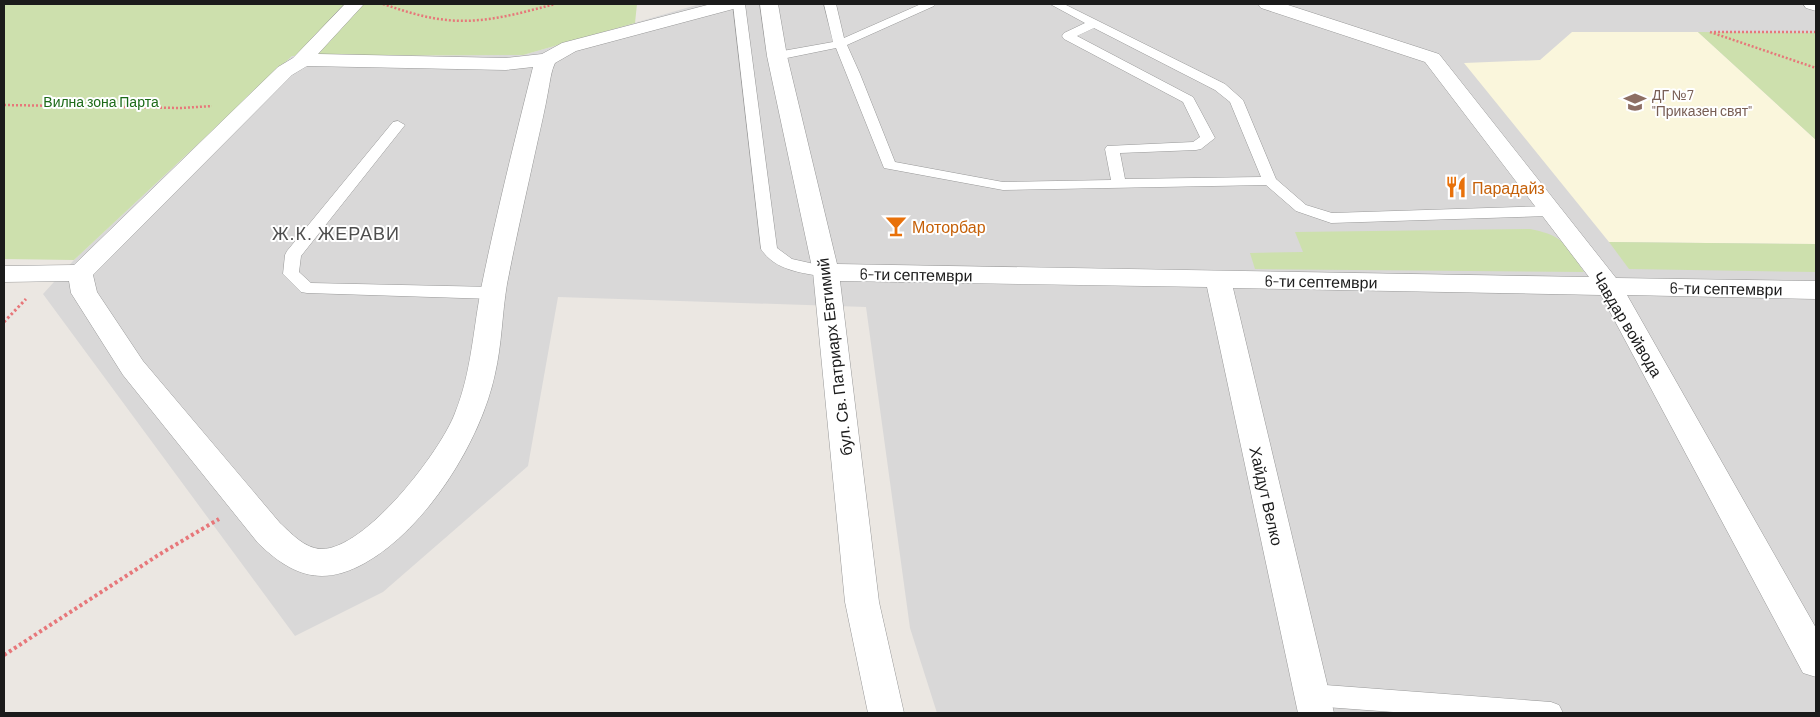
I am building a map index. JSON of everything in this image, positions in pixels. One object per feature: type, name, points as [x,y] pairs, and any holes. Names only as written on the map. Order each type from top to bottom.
[{"type":"street","points":[[4,274],[80,273],[285,71],[300,62],[355,4]]},
{"type":"street","points":[[300,62],[309,60],[487,65],[548,59],[569,47],[731,4]]},
{"type":"street","name":"бул. Св. Патриарх Евтимий","points":[[769,4],[777,56],[826,272],[862,602],[886,713]]},
{"type":"street","name":"Чавдар войвода","points":[[1267,4],[1432,58],[1609,286],[1816,661]]},
{"type":"street","points":[[1812,4],[1816,6]]},
{"type":"street","points":[[80,273],[84,293],[133,368],[270,532],[295,557],[324,563],[345,559],[376,538],[417,498],[445,460],[465,427],[480,383],[493,293],[543,68],[548,59]]},
{"type":"street","name":"6-ти септември","points":[[826,272],[1816,290]]},
{"type":"street","name":"Хайдут Велко","points":[[1218,280],[1314,704]]},
{"type":"lane","points":[[739,4],[769,249],[772,255],[782,261],[826,272]]},
{"type":"lane","points":[[830,4],[840,44],[890,165],[1003,186],[1270,181]]},
{"type":"lane","points":[[777,56],[840,44],[930,4]]},
{"type":"lane","points":[[1056,4],[1220,87],[1236,100],[1270,181],[1301,208],[1331,218],[1550,211]]},
{"type":"lane","points":[[1094,23],[1068,36],[1188,100],[1208,138],[1196,146],[1112,149],[1119,183]]},
{"type":"lane","points":[[398,125],[293,255],[291,274],[307,288],[493,293]]},
{"type":"lane","points":[[1314,704],[1551,713]]},
{"type":"path","points":[[383,4],[413,13],[454,21],[509,16],[554,4]]},
{"type":"path","points":[[1816,32],[1710,32],[1816,68]]},
{"type":"path","points":[[4,105],[182,108],[208,107],[218,104]]},
{"type":"path","points":[[4,655],[160,554],[245,504]]},
{"type":"shaded area","points":[[700,4],[1816,4],[1816,713],[937,713],[910,628],[866,307],[558,297],[528,466],[383,592],[295,636],[43,294],[74,260],[292,56],[523,55]]},
{"type":"shaded area","name":"ДГ №7 \"Приказен свят\"","points":[[1572,32],[1698,32],[1816,140],[1816,244],[1609,242],[1464,63],[1540,60]]},
{"type":"green space","name":"Вилна зона Парта","points":[[4,4],[637,4],[635,23],[523,55],[292,56],[74,260],[4,259]]},
{"type":"green space","points":[[1698,32],[1816,33],[1816,140]]},
{"type":"green space","points":[[1530,229],[1557,238],[1568,248],[1584,272],[1255,269],[1250,253],[1303,252],[1295,232]]},
{"type":"green space","points":[[1609,242],[1816,244],[1816,272],[1629,269]]},
{"type":"place","name":"ДГ №7 \"Приказен свят\"","points":[[1635,102]]},
{"type":"place","name":"Парадайз","points":[[1456,187]]},
{"type":"place","name":"Моторбар","points":[[896,226]]},
{"type":"district","name":"Ж.К. ЖЕРАВИ","points":[[336,233]]}]
